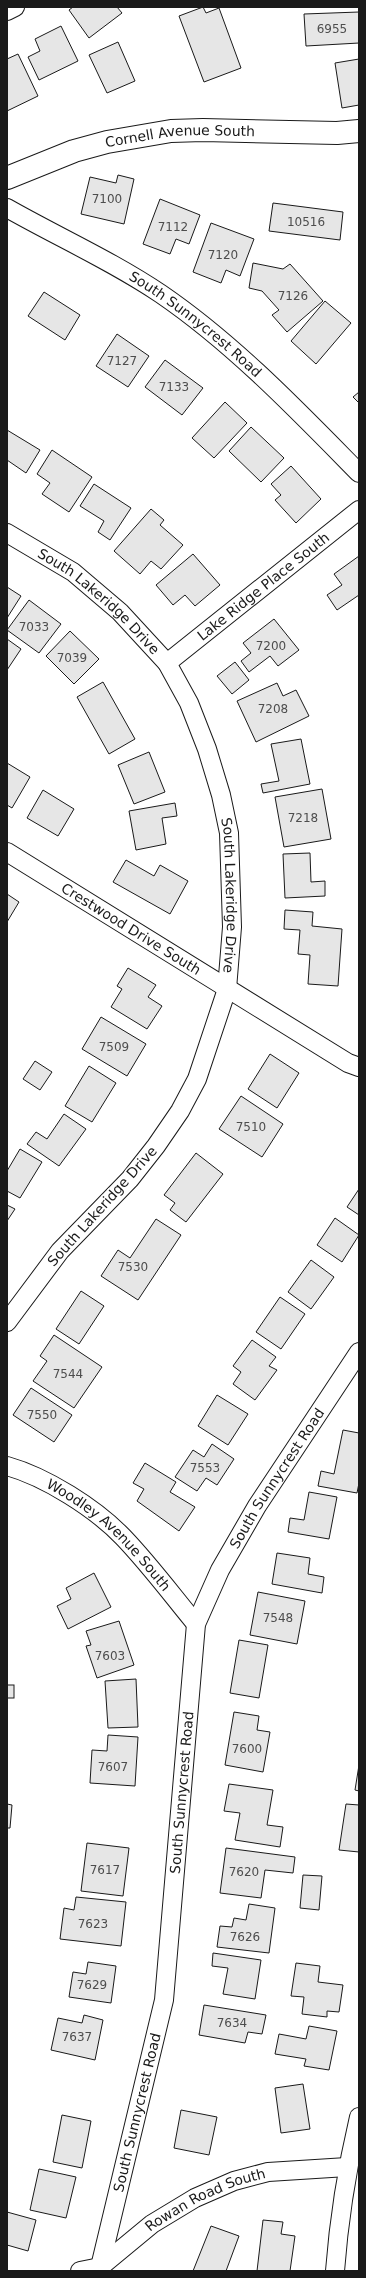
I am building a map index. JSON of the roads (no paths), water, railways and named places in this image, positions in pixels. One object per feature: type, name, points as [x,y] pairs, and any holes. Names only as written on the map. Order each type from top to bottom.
[{"type":"street","points":[[7,12],[15,7]]},
{"type":"street","name":"Cornell Avenue South","points":[[7,178],[74,151],[107,142],[171,131],[203,130],[337,133],[359,131]]},
{"type":"street","name":"South Sunnycrest Road","points":[[7,208],[107,260],[161,294],[198,321],[265,380],[359,473]]},
{"type":"street","name":"Lake Ridge Place South","points":[[167,663],[359,510]]},
{"type":"street","name":"South Lakeridge Drive","points":[[7,533],[73,572],[120,612],[167,663],[189,703],[207,749],[221,796],[228,833],[232,926],[226,989],[197,1079],[180,1111],[156,1146],[130,1179],[60,1251],[7,1322]]},
{"type":"street","name":"Crestwood Drive South","points":[[7,852],[226,989],[348,1063],[359,1067]]},
{"type":"street","name":"South Sunnycrest Road","points":[[100,2269],[164,2000],[196,1624],[220,1570],[257,1506],[359,1352]]},
{"type":"street","name":"Woodley Avenue South","points":[[7,1466],[19,1470],[60,1491],[97,1515],[123,1537],[196,1624]]},
{"type":"street","points":[[335,2271],[338,2228],[347,2167],[359,2117]]},
{"type":"street","name":"Rowan Road South","points":[[80,2271],[100,2269],[152,2224],[195,2198],[234,2181],[268,2172],[347,2167]]}]
